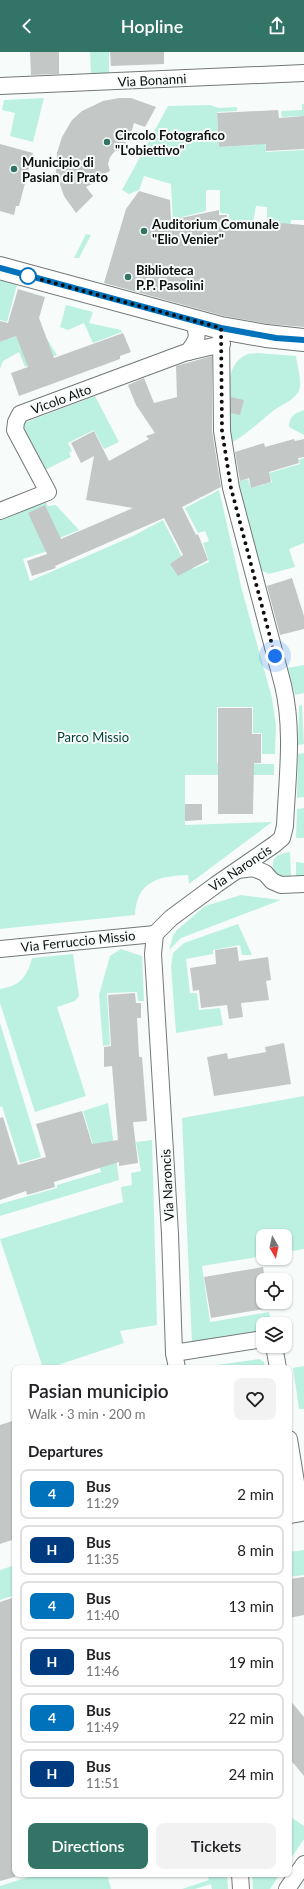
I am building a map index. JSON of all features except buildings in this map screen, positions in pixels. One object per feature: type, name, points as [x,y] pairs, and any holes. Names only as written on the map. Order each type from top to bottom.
[{"type":"main road","points":[[0,268],[193,321],[222,342],[246,333],[285,339],[304,340]]},
{"type":"street","name":"Via Bonanni","points":[[0,86],[304,73]]},
{"type":"street","points":[[188,352],[197,341],[198,333],[193,321]]},
{"type":"street","name":"Vicolo Alto","points":[[0,511],[48,492],[15,430],[16,422],[20,414],[188,352],[222,342]]},
{"type":"street","name":"Via Naroncis","points":[[175,1361],[170,1226],[153,954],[155,934],[171,918],[282,838],[285,826],[290,728],[288,706],[231,488],[222,431],[220,369],[222,342]]},
{"type":"street","points":[[265,873],[264,864],[275,844]]},
{"type":"street","points":[[238,870],[254,868],[265,873],[272,881],[281,885],[304,884]]},
{"type":"street","name":"Via Ferruccio Missio","points":[[0,949],[155,934]]},
{"type":"street","points":[[175,1361],[256,1341]]},
{"type":"street","points":[[275,1353],[277,1365]]},
{"type":"street","points":[[292,1458],[301,1513],[292,1514]]},
{"type":"street","points":[[287,1889],[304,1864]]},
{"type":"street","points":[[240,1877],[241,1889]]},
{"type":"green space","points":[[90,52],[109,52],[109,74],[91,74]]},
{"type":"green space","points":[[44,98],[33,142],[10,136],[15,113],[2,110],[4,100]]},
{"type":"green space","points":[[302,104],[304,104],[304,116],[282,117],[281,111],[302,110]]},
{"type":"green space","points":[[210,105],[219,108],[237,107],[237,111],[217,112],[219,147],[256,145],[265,133],[266,152],[304,150],[304,220],[291,220],[290,231],[267,221],[267,207],[256,206],[252,228],[228,226],[229,214],[220,213],[220,190],[206,190],[206,211],[182,217],[182,222],[173,223],[171,184],[144,176],[139,190],[129,194],[122,190],[168,106]]},
{"type":"green space","points":[[86,234],[91,235],[79,258],[74,258]]},
{"type":"green space","points":[[0,280],[17,285],[7,322],[0,320]]},
{"type":"green space","points":[[66,305],[93,312],[89,323],[121,330],[122,332],[93,343],[84,323],[68,330],[60,327]]},
{"type":"green space","points":[[16,336],[21,349],[47,339],[57,355],[25,367],[19,352],[3,361],[0,369],[0,342]]},
{"type":"green space","points":[[258,353],[296,356],[300,379],[299,391],[290,401],[273,411],[246,433],[229,444],[227,395],[232,370],[238,361],[246,355]]},
{"type":"green space","points":[[95,396],[119,442],[104,449],[94,430],[68,443],[72,451],[69,453],[71,457],[45,470],[21,424]]},
{"type":"green space","points":[[304,410],[304,435],[289,427],[290,420],[293,416]]},
{"type":"green space","points":[[304,458],[304,543],[289,549],[295,567],[269,574],[261,570],[237,482],[248,479],[251,488],[272,482],[269,473],[300,464],[299,460]]},
{"type":"green space","name":"Parco Missio","points":[[219,490],[242,590],[272,698],[276,726],[275,754],[262,754],[262,733],[253,733],[253,707],[217,707],[217,763],[274,764],[274,775],[185,775],[185,825],[272,822],[189,884],[188,875],[167,877],[151,883],[140,895],[135,915],[0,929],[0,517],[44,500],[48,506],[56,505],[79,530],[45,544],[48,551],[23,559],[30,581],[133,536],[163,520],[183,559],[193,569],[209,562],[203,543],[209,541],[205,531],[198,533],[185,508]]},
{"type":"green space","points":[[304,665],[304,693],[295,695],[287,668]]},
{"type":"green space","points":[[302,705],[304,744],[298,745],[299,706]]},
{"type":"green space","points":[[304,753],[304,797],[297,798],[298,754]]},
{"type":"green space","points":[[304,808],[304,838],[296,838],[297,809]]},
{"type":"green space","points":[[290,852],[291,876],[289,879],[277,877],[273,867],[274,859],[280,854]]},
{"type":"green space","points":[[296,862],[304,863],[304,876],[296,876]]},
{"type":"green space","points":[[241,895],[281,900],[181,938],[169,950],[173,936],[177,930],[205,906]]},
{"type":"green space","points":[[238,924],[252,955],[242,955],[240,945],[213,950],[213,954],[186,959],[190,993],[197,993],[199,1010],[220,1008],[223,1025],[176,1033],[171,966],[173,953],[184,943]]},
{"type":"green space","points":[[121,949],[142,956],[144,1001],[138,1001],[137,992],[107,993],[110,1045],[103,1046],[99,995],[110,956]]},
{"type":"green space","points":[[73,954],[79,996],[75,1001],[57,1007],[86,1096],[35,1112],[0,1003],[0,989],[13,986],[22,980],[28,970],[32,958]]},
{"type":"green space","points":[[0,1023],[41,1157],[20,1163],[2,1106],[0,1107]]},
{"type":"green space","points":[[304,1096],[304,1249],[292,1251],[292,1229],[256,1229],[256,1257],[202,1266],[210,1322],[269,1312],[270,1317],[256,1317],[256,1333],[192,1344],[182,1118]]},
{"type":"green space","points":[[108,1103],[119,1180],[0,1216],[0,1204],[57,1188],[57,1185],[101,1172],[83,1111]]},
{"type":"green space","points":[[152,1140],[157,1325],[120,1331],[124,1343],[58,1365],[42,1365],[0,1239],[123,1202],[121,1187],[132,1185],[131,1173],[141,1171],[136,1142]]},
{"type":"green space","points":[[259,1359],[264,1362],[264,1365],[217,1365]]},
{"type":"green space","points":[[304,1366],[304,1409],[299,1409],[293,1368]]},
{"type":"green space","points":[[304,1550],[304,1575],[292,1577],[292,1552]]},
{"type":"green space","points":[[12,1566],[12,1596],[0,1600],[0,1570]]},
{"type":"green space","points":[[292,1818],[304,1826],[304,1839],[292,1857]]},
{"type":"green space","points":[[28,1877],[108,1877],[111,1889],[0,1889],[0,1886]]},
{"type":"green space","points":[[208,1877],[227,1877],[228,1889],[212,1889],[211,1884],[195,1889],[182,1889],[209,1880]]},
{"type":"green space","points":[[252,1877],[278,1877],[270,1889],[253,1889]]},
{"type":"bus line","name":"4","points":[[0,268],[221,328],[276,338],[304,340]]},
{"type":"place","name":"Circolo Fotografico \"L'obiettivo\"","points":[[107,142]]},
{"type":"place","name":"Municipio di Pasian di Prato","points":[[14,169]]},
{"type":"place","name":"Auditorium Comunale \"Elio Venier\"","points":[[144,231]]},
{"type":"place","name":"Biblioteca P.P. Pasolini","points":[[128,277]]},
{"type":"route","points":[[28,276],[221,328],[222,355],[220,369],[222,431],[231,488],[275,656]]}]
